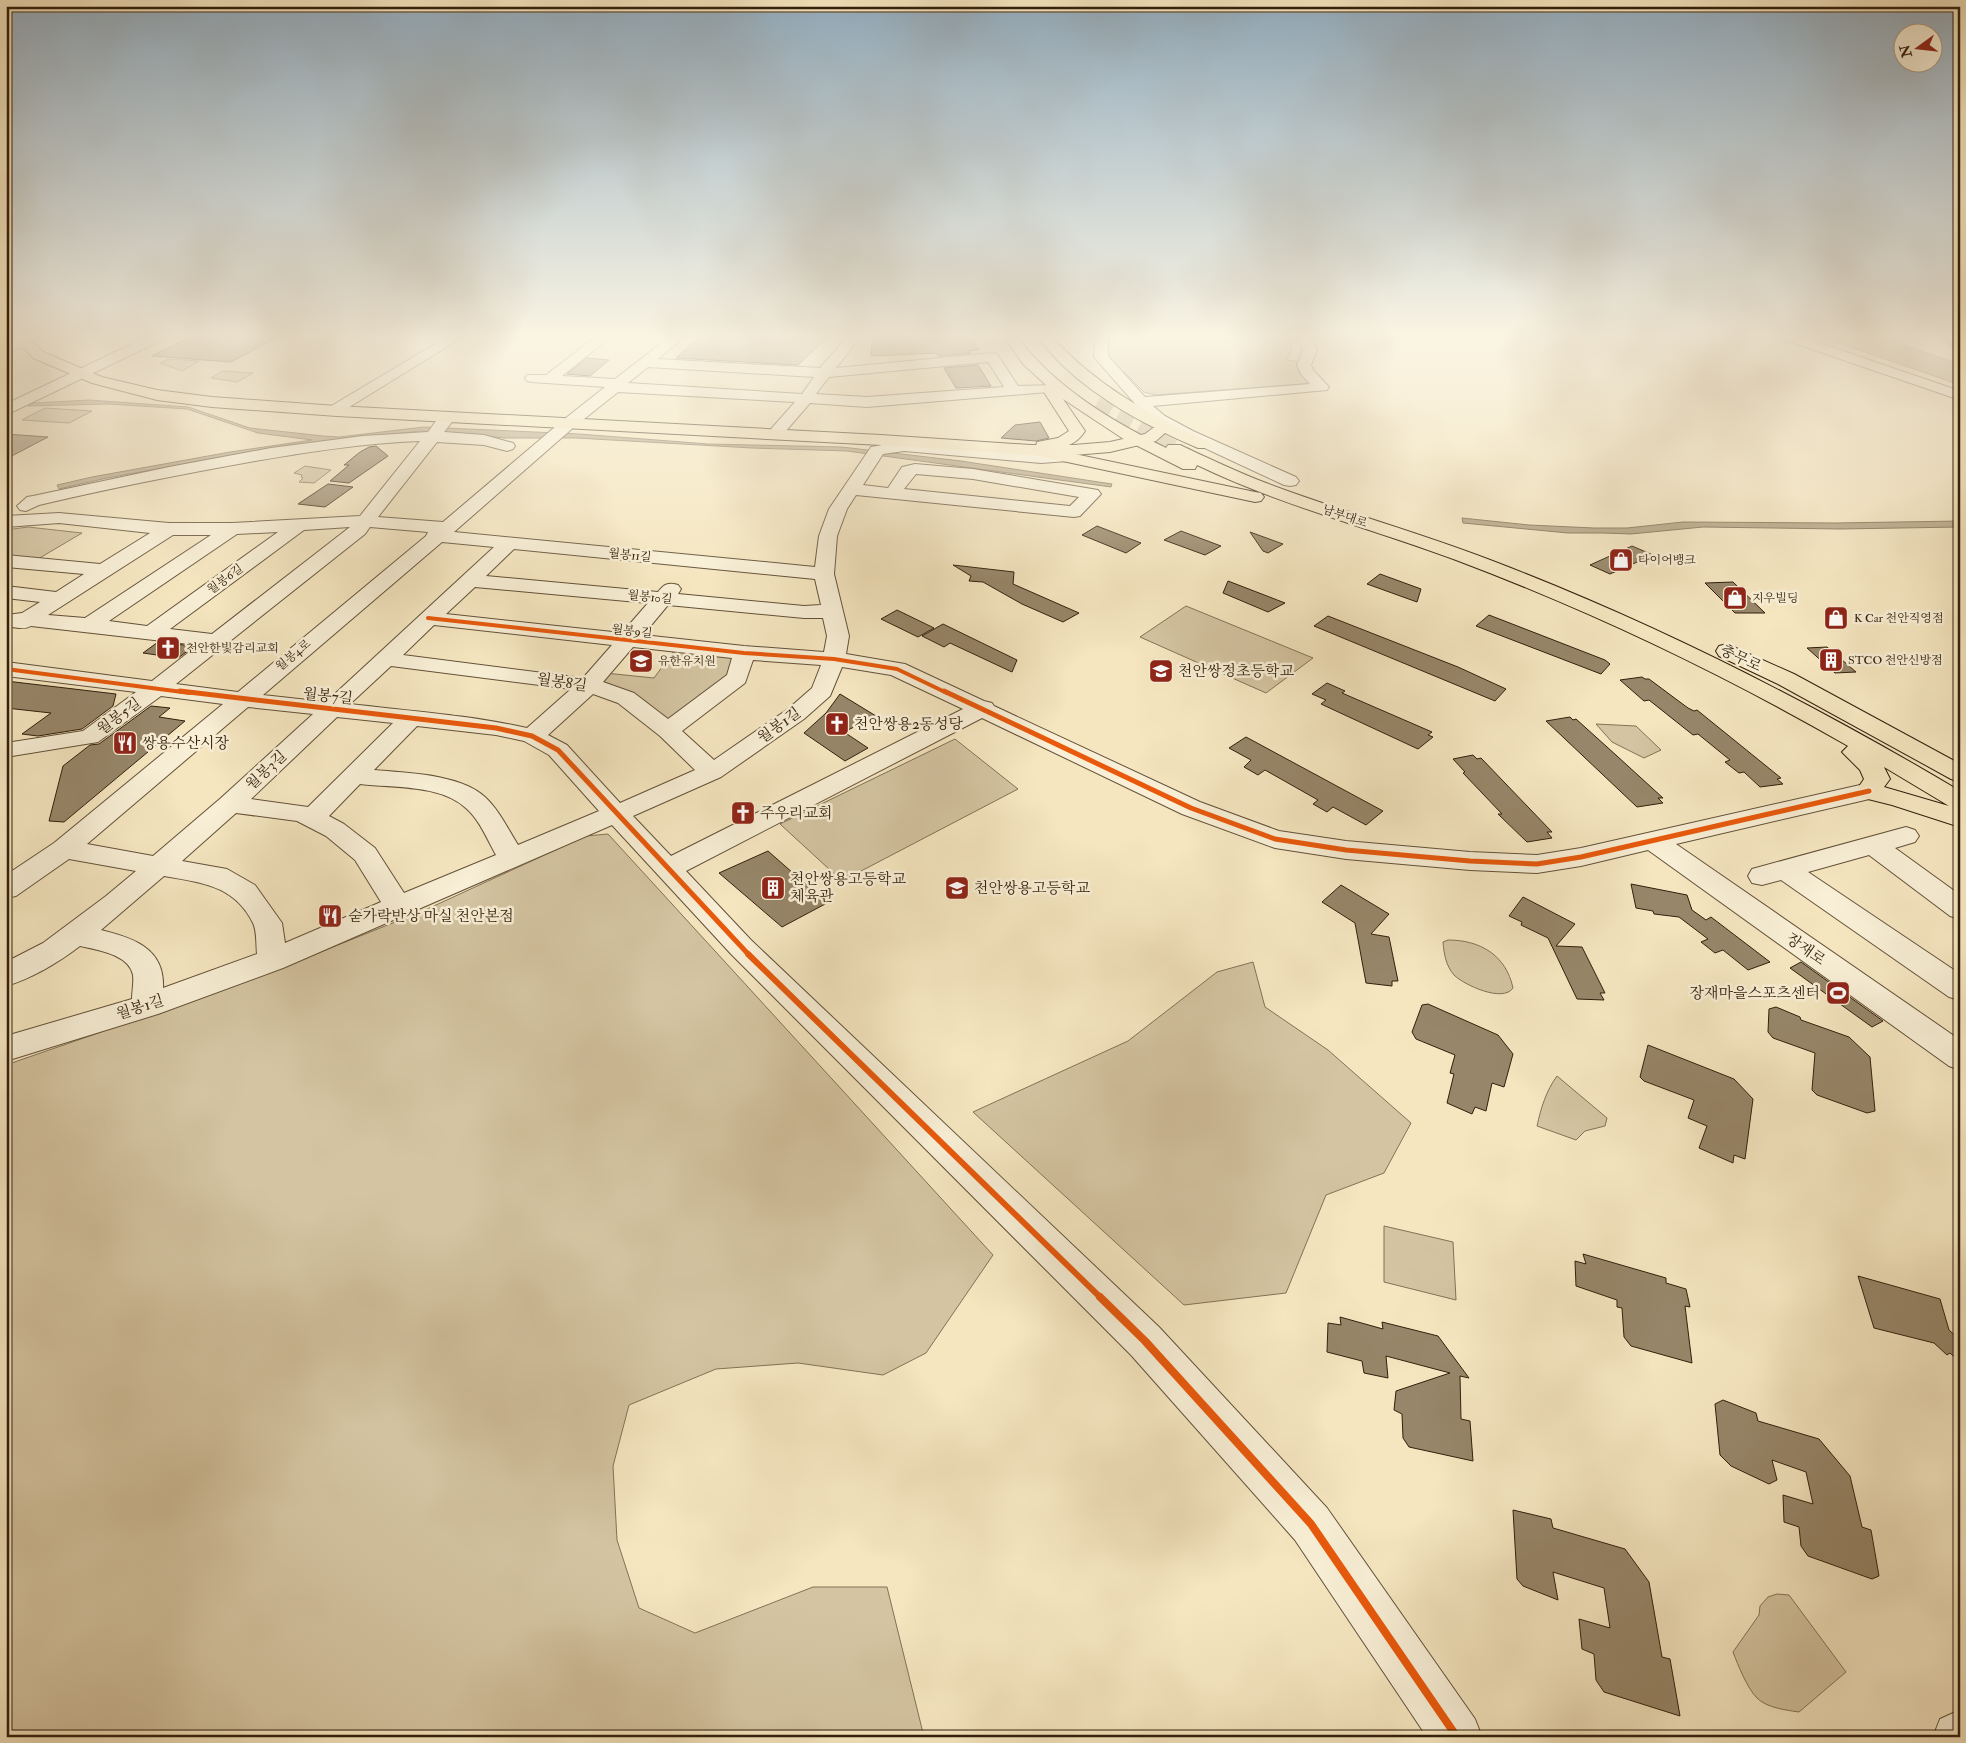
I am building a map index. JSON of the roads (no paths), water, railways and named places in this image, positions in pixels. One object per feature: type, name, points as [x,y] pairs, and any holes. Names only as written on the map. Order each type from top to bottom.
[{"type":"main road","points":[[380,416],[439,428],[779,429],[884,434],[1037,448],[1062,457],[1270,500],[1486,573],[1515,571]]},
{"type":"main road","points":[[432,416],[563,428],[667,429],[1037,448],[1092,449],[1135,438],[1150,438],[1146,416]]},
{"type":"main road","points":[[1037,448],[1071,438],[1077,431],[1067,416]]},
{"type":"main road","points":[[1110,416],[1135,438],[1176,443],[1290,481],[1505,557],[1515,571]]},
{"type":"main road","points":[[1148,416],[1176,443],[1270,500]]},
{"type":"main road","name":"남부대로","points":[[1176,443],[1259,486],[1490,566],[1515,571]]},
{"type":"main road","name":"충무로","points":[[1515,571],[1743,680],[1933,785],[1960,802]]},
{"type":"main road","name":"충무로","points":[[1515,571],[1555,579],[1666,623],[1786,679],[1960,774]]},
{"type":"main road","points":[[1743,680],[1794,717],[1960,818]]},
{"type":"main road","points":[[1854,752],[1871,766],[1877,780],[1869,791],[1960,818]]},
{"type":"street","name":"월봉4로","points":[[6,888],[64,849],[578,416]]},
{"type":"street","points":[[779,429],[791,416]]},
{"type":"street","points":[[1151,416],[1290,481]]},
{"type":"street","points":[[22,504],[162,473],[256,456],[439,428],[508,446]]},
{"type":"street","name":"월봉5길","points":[[13,749],[90,737],[158,687],[358,530],[374,521],[439,428]]},
{"type":"street","points":[[667,429],[737,436],[864,443],[873,456],[904,446],[1041,458],[1062,457]]},
{"type":"street","name":"월봉1길","points":[[6,1049],[147,1006],[272,960],[712,772],[796,714],[822,691],[834,659],[838,636],[824,574],[828,536],[838,509],[873,456]]},
{"type":"street","points":[[851,489],[1074,512],[1092,494],[973,474],[915,469],[908,471],[893,493]]},
{"type":"street","points":[[22,504],[60,518]]},
{"type":"street","points":[[6,521],[18,516],[22,504]]},
{"type":"street","points":[[6,521],[60,518],[170,529],[232,529],[417,519],[470,509]]},
{"type":"street","points":[[374,521],[440,532]]},
{"type":"street","name":"월봉6길","points":[[150,634],[299,525]]},
{"type":"street","points":[[6,632],[16,620],[59,598],[170,529]]},
{"type":"street","points":[[89,625],[232,529]]},
{"type":"street","name":"월봉11길","points":[[440,532],[510,543],[824,574]]},
{"type":"street","name":"월봉3길","points":[[6,975],[53,951],[116,903],[230,804],[468,580],[510,543]]},
{"type":"street","points":[[6,561],[102,570]]},
{"type":"street","points":[[532,736],[589,685],[628,641],[692,562]]},
{"type":"street","name":"월봉10길","points":[[468,580],[804,612],[832,611]]},
{"type":"street","points":[[6,592],[59,598]]},
{"type":"street","name":"월봉9길","points":[[428,618],[744,653],[834,659],[897,669],[984,708],[1191,808],[1275,839],[1346,850],[1470,861],[1537,864],[1581,857],[1869,791]]},
{"type":"street","points":[[16,620],[89,625],[215,641]]},
{"type":"street","points":[[668,731],[737,678],[744,653]]},
{"type":"street","name":"월봉8길","points":[[384,659],[589,685],[626,698],[668,731],[712,772]]},
{"type":"street","name":"월봉7길","points":[[6,668],[241,699],[413,717],[496,728],[532,736],[558,750],[741,947],[1145,1341],[1311,1524],[1457,1737]]},
{"type":"street","points":[[667,869],[984,708]]},
{"type":"street","points":[[312,818],[413,717]]},
{"type":"street","points":[[6,770],[13,749]]},
{"type":"street","points":[[352,776],[446,787],[471,799],[486,816],[512,859]]},
{"type":"street","points":[[230,804],[303,814],[335,830],[365,854],[398,907]]},
{"type":"street","points":[[1906,836],[1773,873],[1960,989]]},
{"type":"street","name":"장재로","points":[[1652,840],[1960,1057]]},
{"type":"street","points":[[1873,846],[1960,909]]},
{"type":"street","points":[[64,849],[160,864],[217,876],[245,892],[268,923],[272,960]]},
{"type":"street","points":[[75,934],[110,943],[137,954],[148,973],[147,1006]]},
{"type":"tunnel","points":[[1117,416],[1174,448]]},
{"type":"place","name":"타이어뱅크","points":[[1621,560]]},
{"type":"place","name":"지우빌딩","points":[[1735,598]]},
{"type":"place","name":"K Car 천안직영점","points":[[1836,618]]},
{"type":"place","name":"천안한빛감리교회","points":[[168,648]]},
{"type":"place","name":"STCO 천안신방점","points":[[1831,660]]},
{"type":"place","name":"유한유치원","points":[[641,661]]},
{"type":"place","name":"천안쌍정초등학교","points":[[1161,671]]},
{"type":"place","name":"천안쌍용2동성당","points":[[837,724]]},
{"type":"place","name":"쌍용수산시장","points":[[125,743]]},
{"type":"place","name":"주우리교회","points":[[743,813]]},
{"type":"place","name":"천안쌍용고등학교 체육관","points":[[773,888]]},
{"type":"place","name":"천안쌍용고등학교","points":[[957,888]]},
{"type":"place","name":"숟가락반상 마실 천안본점","points":[[330,916]]},
{"type":"place","name":"장재마을스포츠센터","points":[[1838,993]]}]
